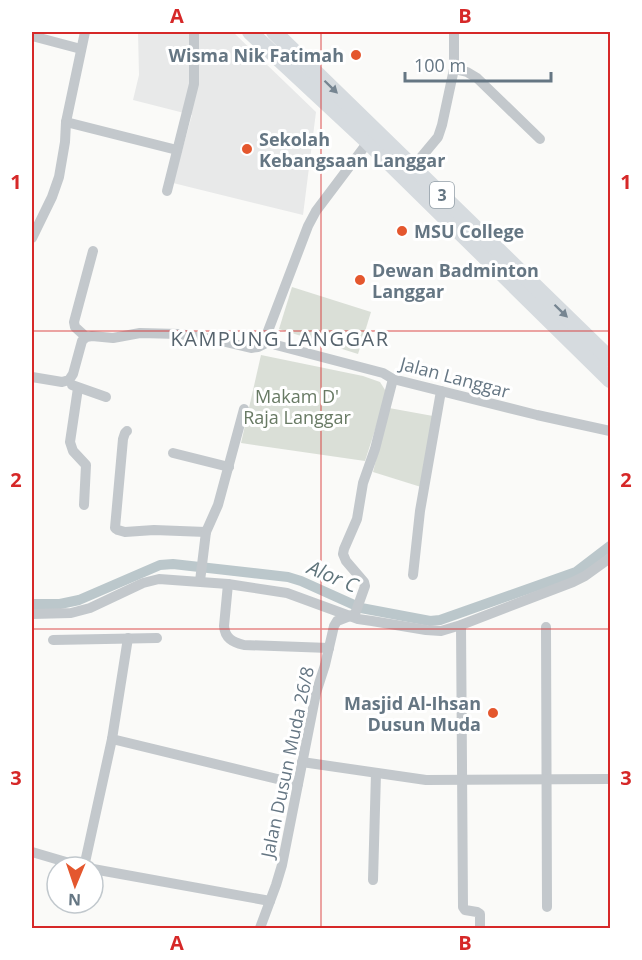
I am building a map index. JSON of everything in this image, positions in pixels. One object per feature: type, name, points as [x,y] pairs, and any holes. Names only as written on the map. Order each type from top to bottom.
[{"type":"highway","name":"3","points":[[250,32],[368,142],[610,380]]},
{"type":"highway","name":"3","points":[[274,32],[610,359]]},
{"type":"street","points":[[32,238],[52,197],[58,177],[65,142],[66,122],[85,32]]},
{"type":"street","points":[[167,191],[195,81],[194,32]]},
{"type":"street","points":[[413,167],[438,137],[442,125],[454,69],[454,32]]},
{"type":"street","points":[[32,36],[81,49]]},
{"type":"street","points":[[454,69],[467,72],[477,78],[540,139]]},
{"type":"street","points":[[66,122],[177,150]]},
{"type":"street","points":[[66,382],[71,377],[82,340],[92,336],[113,338],[140,333],[179,334],[251,348],[270,341],[268,331],[308,226],[368,142]]},
{"type":"street","points":[[86,338],[75,327],[74,322],[93,251]]},
{"type":"street","name":"Jalan Langgar","points":[[270,341],[276,345],[383,373],[393,379],[610,431]]},
{"type":"street","points":[[32,377],[66,382],[106,397]]},
{"type":"street","points":[[353,614],[362,597],[364,584],[343,554],[357,519],[363,483],[375,448],[393,379]]},
{"type":"street","points":[[78,388],[70,442],[73,451],[86,465],[84,505]]},
{"type":"street","points":[[413,575],[420,511],[441,391]]},
{"type":"street","points":[[201,578],[206,532],[218,505],[244,409]]},
{"type":"street","points":[[128,431],[123,439],[115,528],[125,532],[154,530],[206,532]]},
{"type":"street","points":[[173,453],[228,467]]},
{"type":"street","points":[[32,614],[71,613],[90,608],[143,583],[159,579],[201,578],[287,593],[353,614],[362,620],[433,631],[460,625],[573,582],[610,558]]},
{"type":"street","points":[[228,584],[224,626],[229,639],[244,645],[329,648]]},
{"type":"street","name":"Jalan Dusun Muda 26/8","points":[[260,928],[282,865],[316,693],[336,622],[353,614]]},
{"type":"street","points":[[460,625],[463,908],[480,915],[480,928]]},
{"type":"street","points":[[546,627],[547,908]]},
{"type":"street","points":[[87,855],[112,739],[128,638]]},
{"type":"street","points":[[52,640],[157,638]]},
{"type":"street","points":[[112,739],[298,784]]},
{"type":"street","points":[[302,762],[420,780],[610,779]]},
{"type":"street","points":[[373,880],[376,773]]},
{"type":"street","points":[[105,871],[270,901]]},
{"type":"shaded area","name":"Sekolah Kebangsaan Langgar","points":[[138,32],[233,32],[316,112],[303,215],[173,183],[192,115],[133,100],[139,75]]},
{"type":"green space","points":[[292,287],[371,312],[358,354],[279,329]]},
{"type":"green space","name":"Makam D' Raja Langgar","points":[[261,355],[363,376],[380,382],[387,393],[365,461],[241,443]]},
{"type":"green space","name":"Makam D' Raja Langgar","points":[[389,408],[433,416],[421,487],[373,472]]},
{"type":"waterway","name":"Alor C","points":[[32,604],[60,604],[79,600],[160,565],[173,564],[288,577],[361,608],[430,621],[440,620],[576,572],[610,546]]},
{"type":"place","name":"Wisma Nik Fatimah","points":[[356,55]]},
{"type":"place","name":"Sekolah Kebangsaan Langgar","points":[[247,149]]},
{"type":"place","name":"MSU College","points":[[402,231]]},
{"type":"place","name":"Dewan Badminton Langgar","points":[[360,280]]},
{"type":"place","name":"Masjid Al-Ihsan Dusun Muda","points":[[493,713]]},
{"type":"district","name":"KAMPUNG LANGGAR","points":[[280,338]]}]
